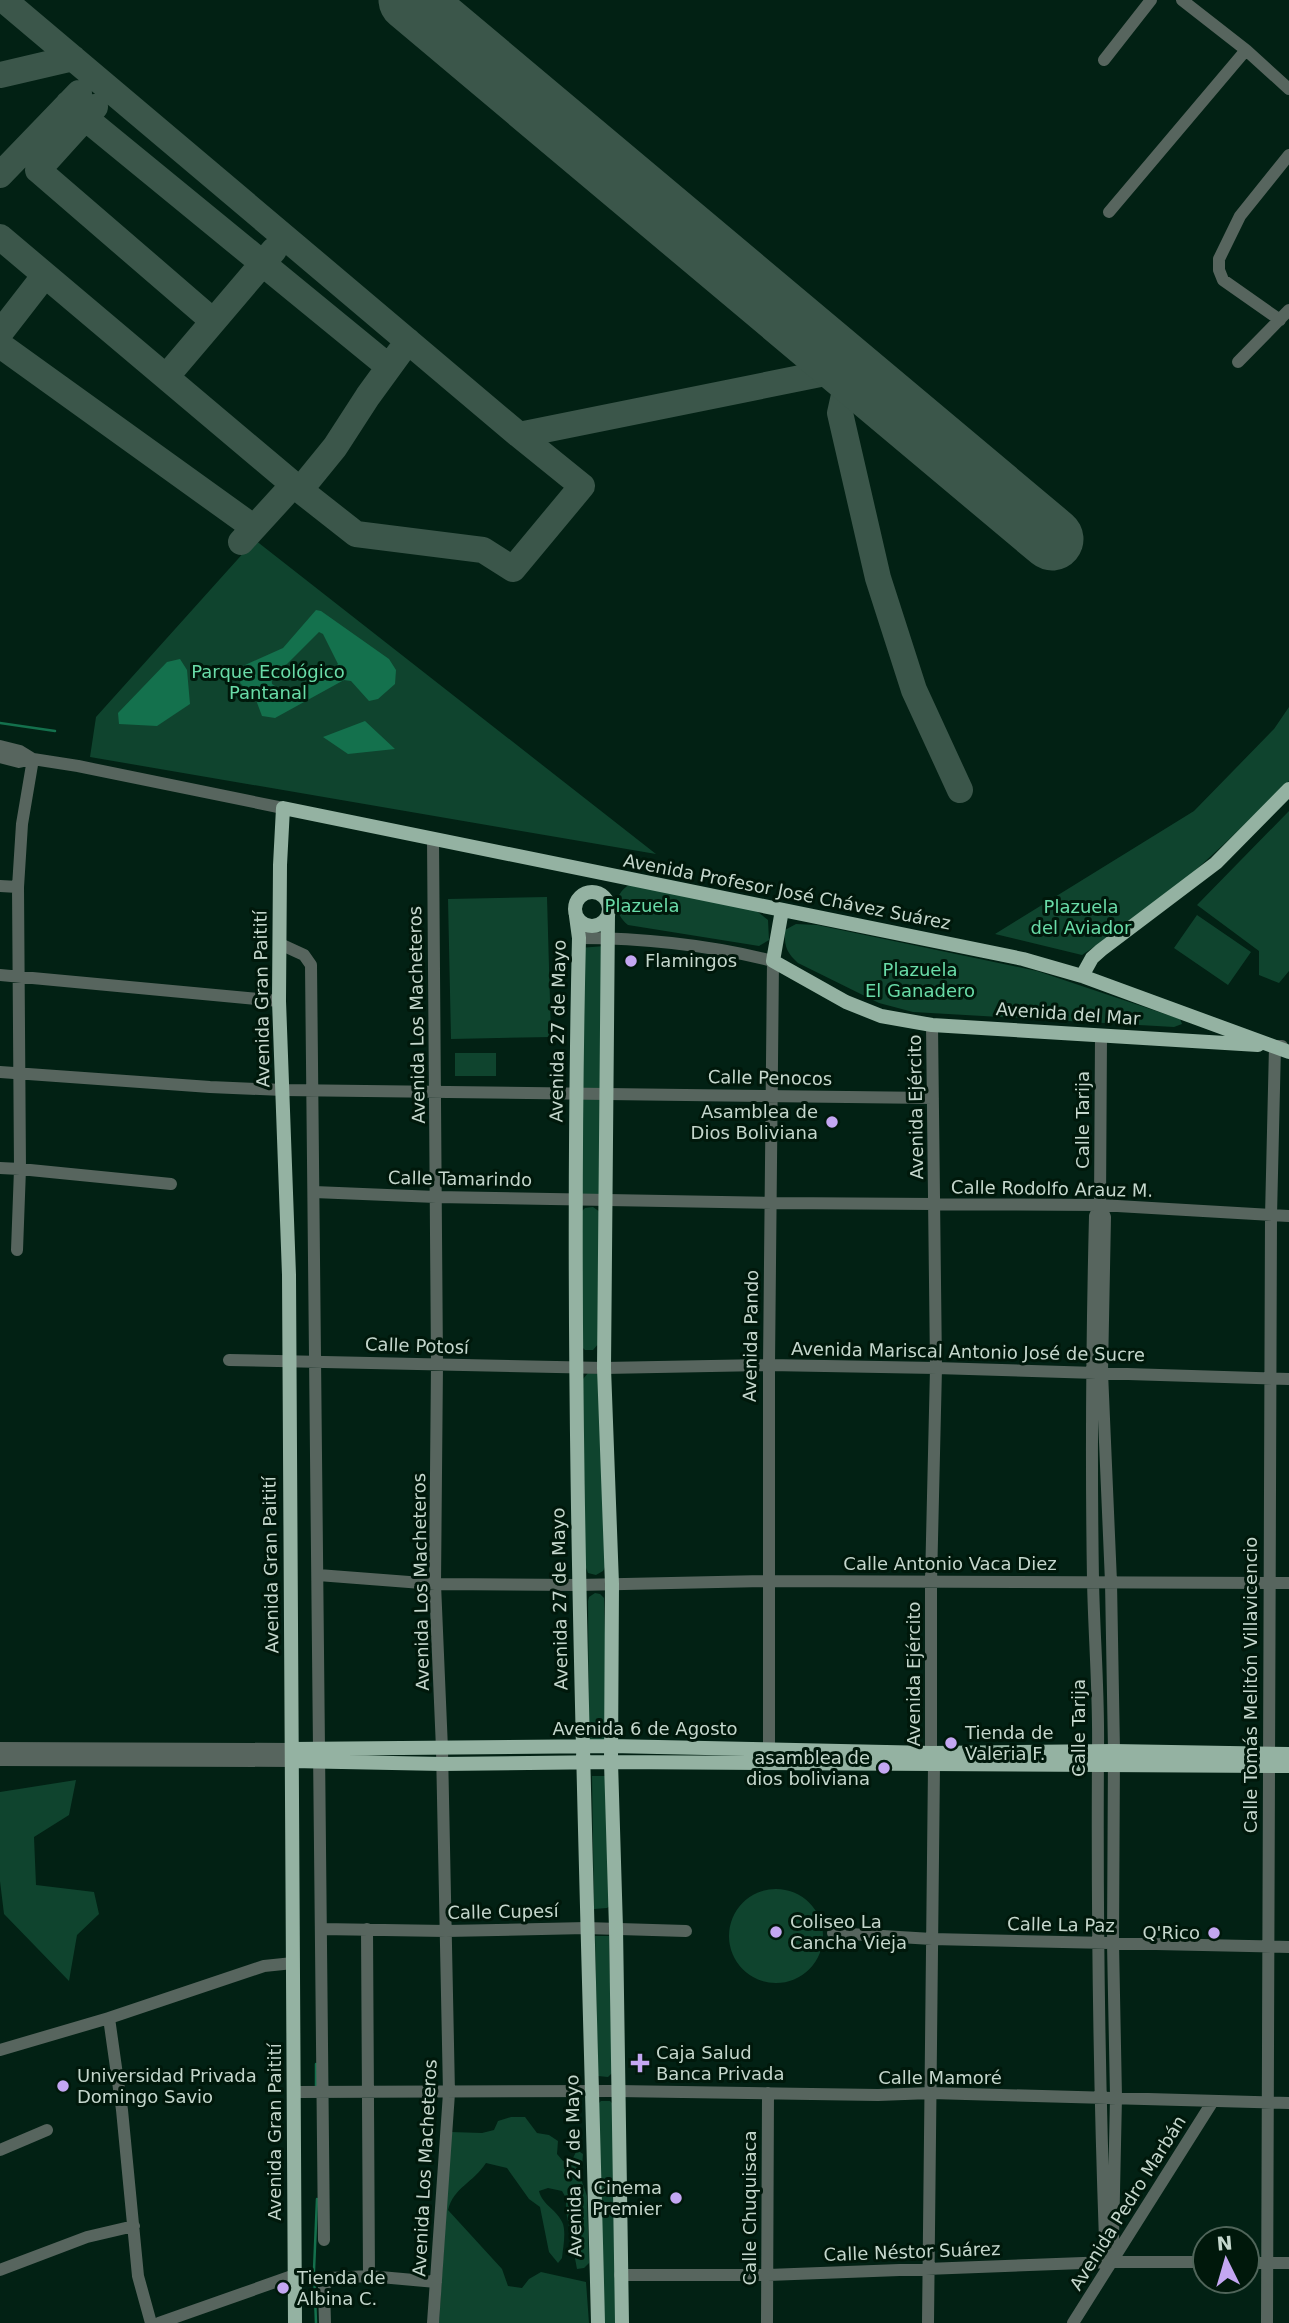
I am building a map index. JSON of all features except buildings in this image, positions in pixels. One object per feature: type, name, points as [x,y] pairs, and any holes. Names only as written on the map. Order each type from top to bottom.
[{"type":"main road","points":[[1082,976],[1091,958],[1216,863],[1289,789]]},
{"type":"main road","name":"Avenida Profesor José Chávez Suárez","points":[[283,808],[1023,959],[1082,976],[1282,1046],[1289,1052]]},
{"type":"main road","name":"Avenida Gran Paitití","points":[[283,808],[279,1001],[289,1276],[296,2092],[295,2323]]},
{"type":"main road","points":[[591,892],[594,873]]},
{"type":"main road","points":[[608,914],[601,923],[590,926],[576,916],[575,905],[586,893],[596,892],[605,898],[608,914],[609,938],[604,1368],[612,1584],[611,1762],[622,2323]]},
{"type":"main road","name":"Avenida Pando","points":[[773,961],[782,910]]},
{"type":"main road","name":"Avenida 27 de Mayo","points":[[576,916],[579,938],[576,1092],[578,1585],[598,2323]]},
{"type":"main road","name":"Avenida del Mar","points":[[773,961],[846,1002],[881,1016],[932,1025],[1282,1046]]},
{"type":"main road","points":[[1190,1042],[1205,1035],[1206,1030],[1198,1018]]},
{"type":"main road","name":"Avenida 6 de Agosto","points":[[442,1756],[583,1746],[769,1756],[933,1759],[1098,1758],[1114,1751],[1268,1760],[1289,1766]]},
{"type":"main road","name":"Avenida 6 de Agosto","points":[[1098,1758],[1112,1767],[1268,1760],[1289,1754]]},
{"type":"main road","name":"Avenida 6 de Agosto","points":[[292,1755],[442,1756],[584,1763],[769,1756]]},
{"type":"street","points":[[1104,60],[1151,0]]},
{"type":"street","points":[[1182,0],[1246,50],[1289,89]]},
{"type":"street","points":[[1109,212],[1246,50]]},
{"type":"street","points":[[1280,320],[1223,280],[1219,259],[1240,216],[1289,155]]},
{"type":"street","points":[[1238,362],[1289,310]]},
{"type":"street","points":[[0,746],[20,751],[33,760]]},
{"type":"street","points":[[0,757],[19,762],[33,760],[192,788],[283,808]]},
{"type":"street","points":[[17,1250],[20,1169],[18,887],[22,824],[33,760]]},
{"type":"street","name":"Avenida Los Macheteros","points":[[433,839],[436,1584],[449,2093],[433,2323]]},
{"type":"street","points":[[0,886],[18,887]]},
{"type":"street","name":"Avenida del Mar","points":[[579,938],[632,939],[726,949],[773,961]]},
{"type":"street","points":[[280,944],[304,955],[311,965],[324,2240]]},
{"type":"street","name":"Avenida Pando","points":[[769,1756],[773,961]]},
{"type":"street","points":[[0,975],[279,1001]]},
{"type":"street","name":"Avenida Ejército","points":[[928,2323],[933,1759],[931,1582],[936,1368],[932,1025]]},
{"type":"street","name":"Calle Tarija","points":[[1101,1035],[1100,1205],[1095,1216],[1093,1582],[1098,1758],[1100,2098],[1105,2240],[1110,2257]]},
{"type":"street","name":"Calle Tomás Melitón Villavicencio","points":[[1267,2323],[1271,1216],[1282,1046]]},
{"type":"street","name":"Calle Penocos","points":[[0,1072],[283,1090],[933,1098]]},
{"type":"street","points":[[0,1168],[171,1184]]},
{"type":"street","name":"Calle Tamarindo","points":[[314,1192],[604,1200]]},
{"type":"street","name":"Calle Rodolfo Arauz M.","points":[[604,1200],[1100,1205],[1289,1216]]},
{"type":"street","name":"Calle Potosí","points":[[229,1360],[288,1359],[604,1368]]},
{"type":"street","name":"Avenida Mariscal Antonio José de Sucre","points":[[604,1368],[769,1365],[1289,1379]]},
{"type":"street","name":"Calle Tarija","points":[[1096,1372],[1111,1582],[1114,1751],[1112,1943],[1116,2098],[1114,2239],[1110,2257]]},
{"type":"street","name":"Calle Antonio Vaca Diez","points":[[318,1576],[436,1584],[578,1585],[769,1581],[1289,1583]]},
{"type":"street","name":"Avenida 6 de Agosto","points":[[0,1748],[292,1755]]},
{"type":"street","name":"Avenida 6 de Agosto","points":[[0,1760],[175,1754]]},
{"type":"street","name":"Calle Cupesí","points":[[321,1929],[446,1931],[616,1928],[686,1931]]},
{"type":"street","points":[[367,1929],[369,2276]]},
{"type":"street","name":"Calle La Paz","points":[[833,1933],[932,1939],[1289,1947]]},
{"type":"street","points":[[0,2050],[108,2018],[264,1966],[293,1963]]},
{"type":"street","points":[[108,2018],[122,2110],[138,2276],[151,2323]]},
{"type":"street","name":"Calle Mamoré","points":[[296,2092],[931,2093],[1289,2103]]},
{"type":"street","name":"Calle Chuquisaca","points":[[767,2323],[768,2093]]},
{"type":"street","name":"Avenida Pedro Marbán","points":[[1073,2323],[1110,2257],[1213,2101]]},
{"type":"street","points":[[0,2150],[47,2130]]},
{"type":"street","points":[[0,2270],[87,2237],[134,2226]]},
{"type":"street","name":"Calle Néstor Suárez","points":[[620,2277],[768,2275],[1110,2257],[1191,2261]]},
{"type":"street","points":[[1261,2263],[1289,2263]]},
{"type":"street","points":[[159,2323],[295,2275]]},
{"type":"street","points":[[325,2323],[324,2287],[330,2278],[369,2276],[436,2282]]},
{"type":"green space","name":"Parque Ecológico Pantanal","points":[[255,540],[656,854],[90,757],[96,717]]},
{"type":"green space","name":"Plazuela del Aviador","points":[[1289,707],[1289,781],[1163,900],[1082,955],[995,934],[1194,811],[1274,729]]},
{"type":"green space","points":[[1289,811],[1289,971],[1279,983],[1259,975],[1259,951],[1197,905]]},
{"type":"green space","name":"Plazuela","points":[[634,882],[754,909],[768,920],[769,940],[759,946],[628,925],[619,914],[617,902],[622,891]]},
{"type":"green space","points":[[547,897],[551,1037],[451,1039],[448,899]]},
{"type":"green space","points":[[1197,915],[1251,952],[1228,985],[1174,948]]},
{"type":"green space","name":"Plazuela El Ganadero","points":[[796,924],[817,925],[1037,971],[1180,1019],[1182,1024],[1174,1027],[913,1012],[879,1003],[798,963],[788,952],[785,940],[785,930]]},
{"type":"green space","points":[[605,946],[603,1090],[580,1088],[579,948]]},
{"type":"green space","points":[[455,1053],[496,1053],[496,1076],[455,1076]]},
{"type":"green space","points":[[579,1097],[604,1098],[600,1194],[580,1195]]},
{"type":"green space","points":[[593,1207],[600,1212],[599,1343],[593,1350],[585,1350],[579,1344],[580,1213],[585,1208]]},
{"type":"green space","points":[[588,1373],[600,1374],[606,1565],[603,1571],[596,1575],[588,1573],[585,1565],[583,1379]]},
{"type":"green space","points":[[595,1593],[604,1598],[608,1742],[589,1742],[588,1601]]},
{"type":"green space","points":[[592,1776],[605,1776],[611,1905],[594,1909]]},
{"type":"green space","points":[[76,1780],[69,1815],[34,1837],[36,1885],[94,1892],[99,1914],[77,1935],[69,1981],[4,1914],[0,1881],[0,1792]]},
{"type":"green space","name":"Coliseo La Cancha Vieja","points":[[776,1889],[794,1892],[810,1902],[820,1918],[823,1936],[820,1954],[810,1970],[794,1980],[776,1983],[758,1980],[742,1970],[732,1954],[729,1936],[732,1918],[742,1902],[758,1892]]},
{"type":"green space","points":[[595,1936],[609,1936],[612,2073],[608,2077],[598,2076]]},
{"type":"green space","points":[[601,2101],[610,2101],[613,2104],[619,2323],[602,2323],[597,2105]]},
{"type":"green space","points":[[525,2117],[537,2133],[549,2135],[558,2141],[557,2154],[563,2161],[573,2158],[577,2150],[583,2154],[581,2179],[587,2196],[589,2263],[584,2268],[577,2269],[566,2198],[562,2191],[548,2188],[539,2191],[563,2224],[562,2258],[558,2263],[549,2252],[540,2207],[529,2199],[507,2168],[486,2163],[459,2190],[448,2210],[502,2269],[508,2286],[522,2288],[529,2279],[541,2272],[586,2282],[589,2323],[439,2323],[451,2132],[482,2133],[494,2130],[498,2121]]},
{"type":"shaded area","points":[[316,610],[321,611],[389,659],[396,670],[395,684],[378,699],[369,701],[351,681],[344,680],[275,718],[262,716],[256,700],[240,683],[245,665],[283,648]],"holes":[[[319,632],[323,634],[338,664],[327,675],[286,693],[272,684],[271,672],[287,664]]]},
{"type":"shaded area","points":[[180,659],[187,670],[190,704],[157,726],[119,724],[118,713],[167,662]]},
{"type":"shaded area","points":[[365,721],[395,749],[348,754],[323,737]]},
{"type":"waterway","points":[[0,723],[55,731]]},
{"type":"waterway","points":[[316,2064],[316,2087]]},
{"type":"waterway","points":[[316,2323],[314,2270],[317,2199]]},
{"type":"taxiway","points":[[4,0],[519,435],[850,368],[840,413],[878,578],[914,690],[960,790]]},
{"type":"taxiway","points":[[0,75],[73,58]]},
{"type":"taxiway","points":[[0,175],[79,93]]},
{"type":"taxiway","points":[[68,104],[389,367]]},
{"type":"taxiway","points":[[95,107],[38,170],[213,321]]},
{"type":"taxiway","points":[[0,237],[300,490],[335,447],[408,341]]},
{"type":"taxiway","points":[[166,377],[274,250]]},
{"type":"taxiway","points":[[0,333],[45,275]]},
{"type":"taxiway","points":[[0,345],[253,527]]},
{"type":"taxiway","points":[[300,490],[356,534],[483,550],[513,569],[582,486],[519,435]]},
{"type":"taxiway","points":[[241,542],[293,485]]},
{"type":"runway","points":[[410,0],[1052,539]]},
{"type":"place","name":"Flamingos","points":[[631,961]]},
{"type":"place","name":"Asamblea de Dios Boliviana","points":[[832,1122]]},
{"type":"place","name":"Tienda de Valeria F.","points":[[951,1743]]},
{"type":"place","name":"asamblea de dios boliviana","points":[[884,1768]]},
{"type":"place","name":"Coliseo La Cancha Vieja","points":[[776,1932]]},
{"type":"place","name":"Q'Rico","points":[[1214,1933]]},
{"type":"place","name":"Caja Salud Banca Privada","points":[[640,2063]]},
{"type":"place","name":"Universidad Privada Domingo Savio","points":[[63,2086]]},
{"type":"place","name":"Cinema Premier","points":[[676,2198]]},
{"type":"place","name":"Tienda de Albina C.","points":[[283,2288]]}]
